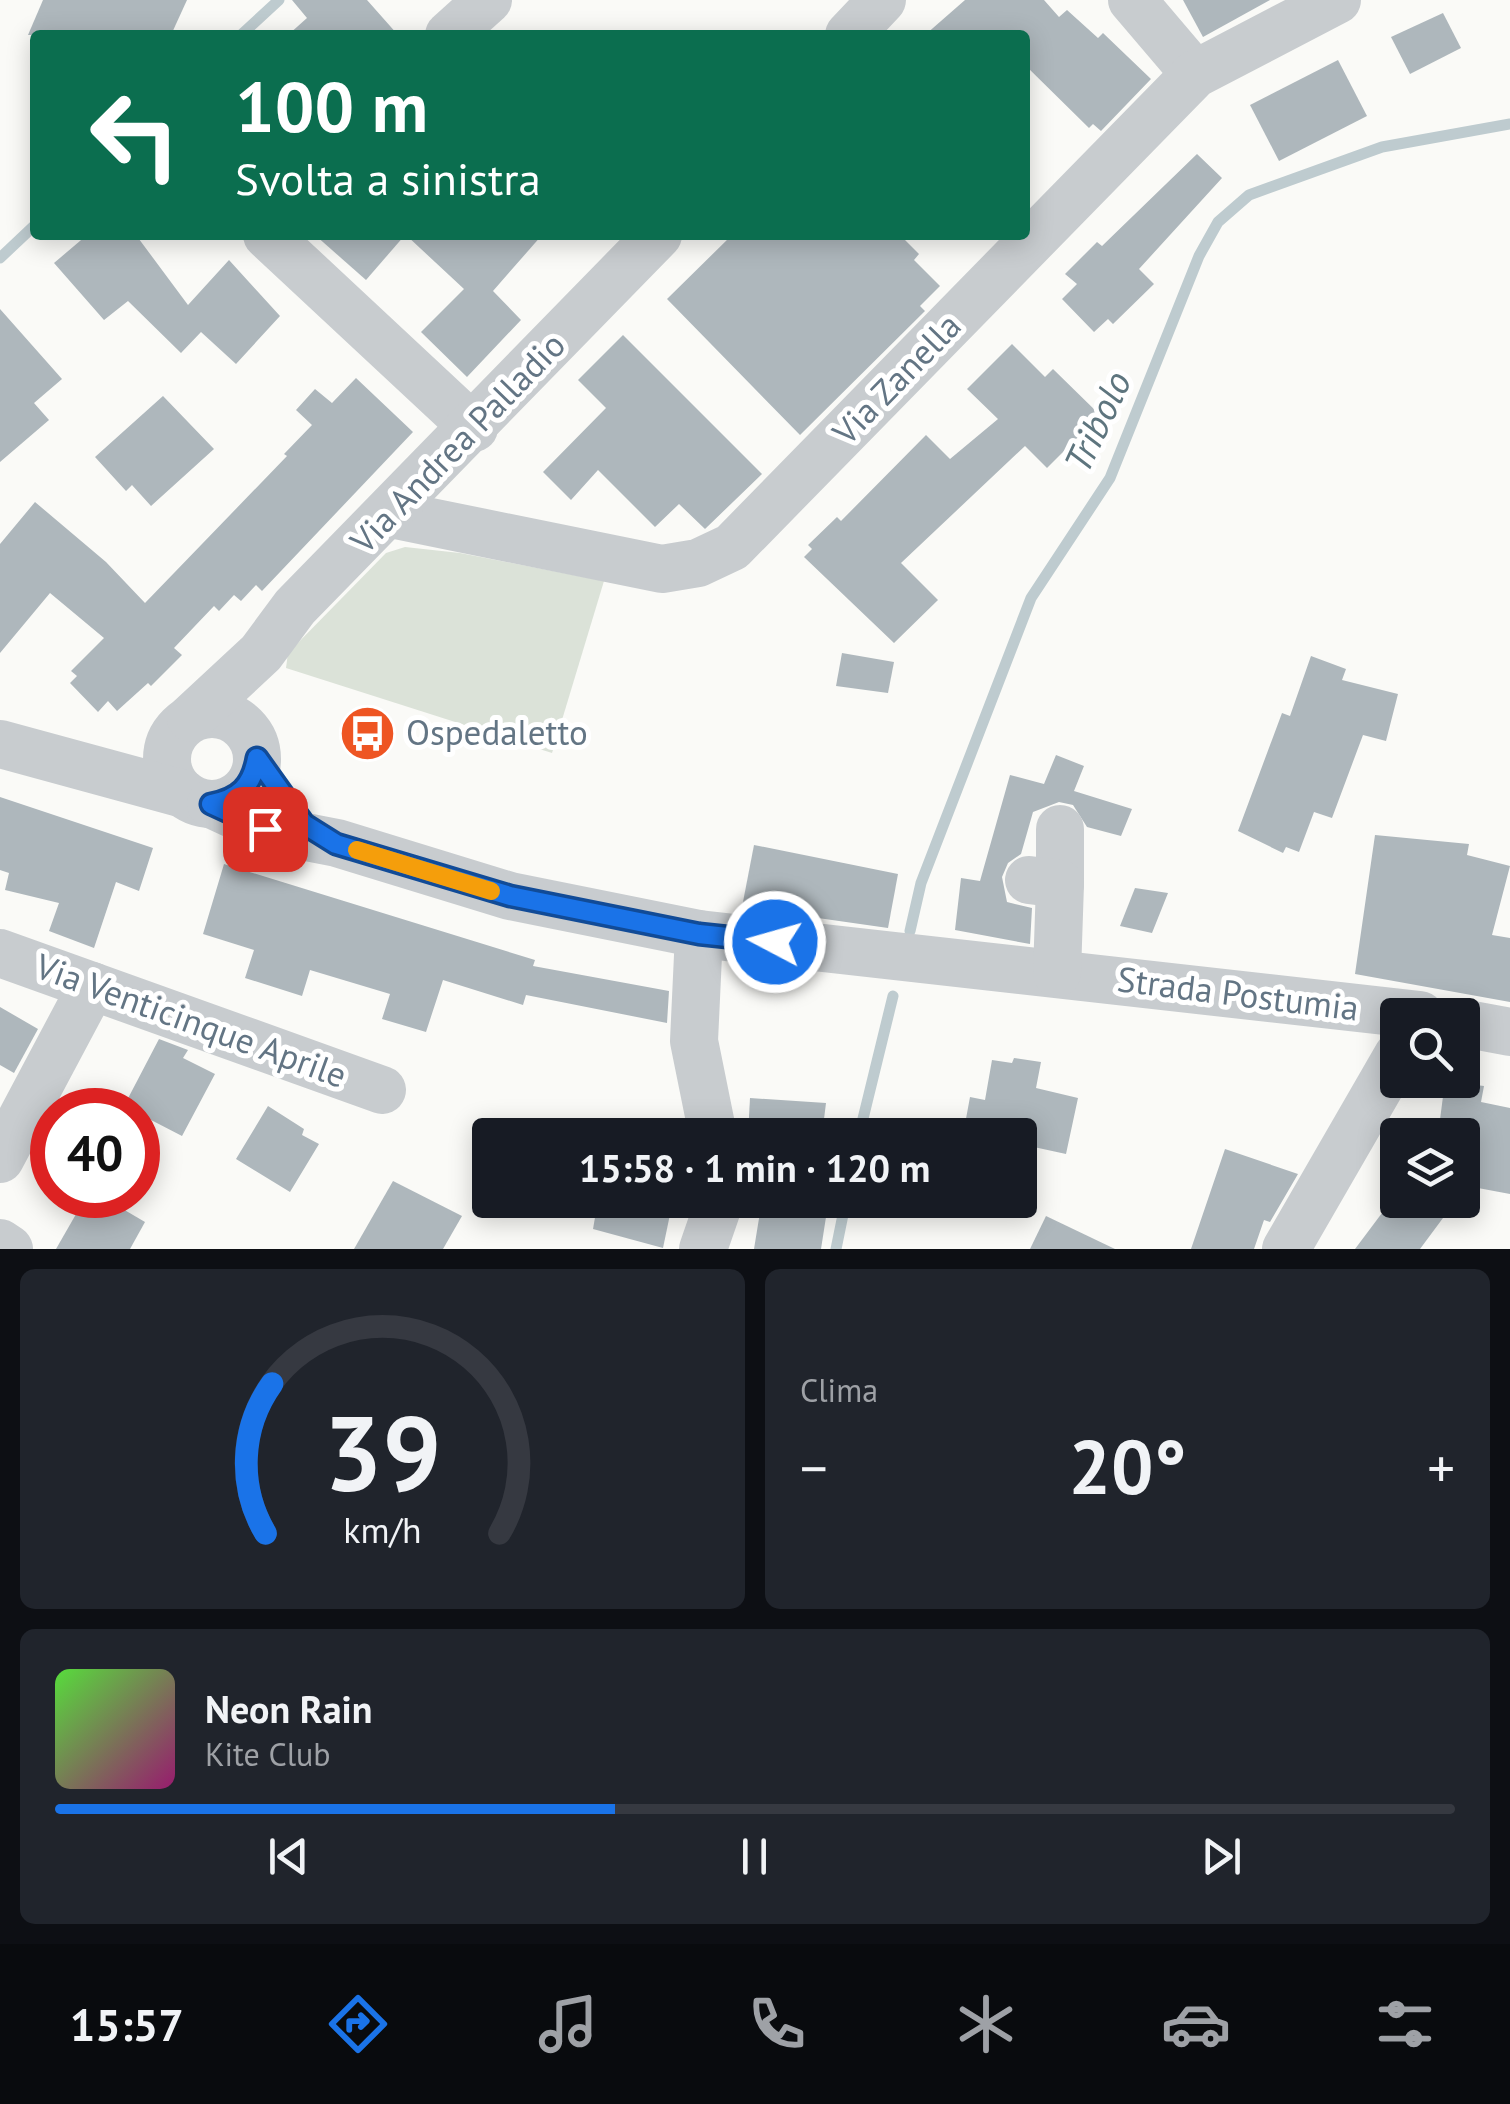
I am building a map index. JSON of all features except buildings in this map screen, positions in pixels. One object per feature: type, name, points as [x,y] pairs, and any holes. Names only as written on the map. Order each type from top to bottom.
[{"type":"street","points":[[455,30],[488,0]]},
{"type":"street","points":[[854,30],[882,0]]},
{"type":"street","points":[[1132,0],[1195,74]]},
{"type":"street","name":"Via Zanella","points":[[391,514],[662,569],[698,563],[732,548],[1195,74],[1337,0]]},
{"type":"street","points":[[272,240],[474,428]]},
{"type":"street","name":"Via Andrea Palladio","points":[[185,723],[261,652],[296,607],[391,514],[653,240]]},
{"type":"street","name":"Via Andrea Palladio","points":[[252,745],[261,652]]},
{"type":"street","points":[[64,765],[118,754],[185,723],[222,714],[252,745],[304,824],[336,844]]},
{"type":"street","points":[[185,723],[167,756],[168,770],[197,799],[238,795],[248,785],[252,745]]},
{"type":"street","name":"Strada Postumia","points":[[0,744],[64,765],[197,799],[265,829],[336,844],[510,896],[699,934],[890,952],[1380,1010]]},
{"type":"street","points":[[1056,973],[1044,882],[1060,830]]},
{"type":"street","points":[[699,934],[694,1041],[710,1118]]},
{"type":"street","name":"Via Venticinque Aprile","points":[[0,953],[382,1090]]},
{"type":"street","points":[[0,1159],[92,986]]},
{"type":"street","points":[[1480,1026],[1510,1032]]},
{"type":"street","name":"Strada Postumia","points":[[1286,1249],[1380,1086]]},
{"type":"street","points":[[704,1249],[714,1218]]},
{"type":"street","points":[[0,1242],[10,1249]]},
{"type":"shaded area","points":[[405,547],[460,553],[604,581],[552,753],[286,668],[288,653],[386,553]]},
{"type":"waterway","points":[[246,30],[279,0]]},
{"type":"waterway","name":"Tribolo","points":[[910,931],[921,883],[1031,598],[1110,478],[1199,256],[1218,222],[1249,195],[1382,147],[1510,124]]},
{"type":"waterway","points":[[0,258],[30,230]]},
{"type":"waterway","name":"Tribolo","points":[[863,1118],[893,996]]},
{"type":"waterway","name":"Tribolo","points":[[836,1249],[842,1218]]},
{"type":"slow traffic","points":[[357,850],[491,891]]},
{"type":"place","name":"Ospedaletto","points":[[367,733]]},
{"type":"route","points":[[265,829],[211,804],[225,802],[248,785],[257,758],[304,824],[336,844],[510,896],[699,934],[775,942]]}]
